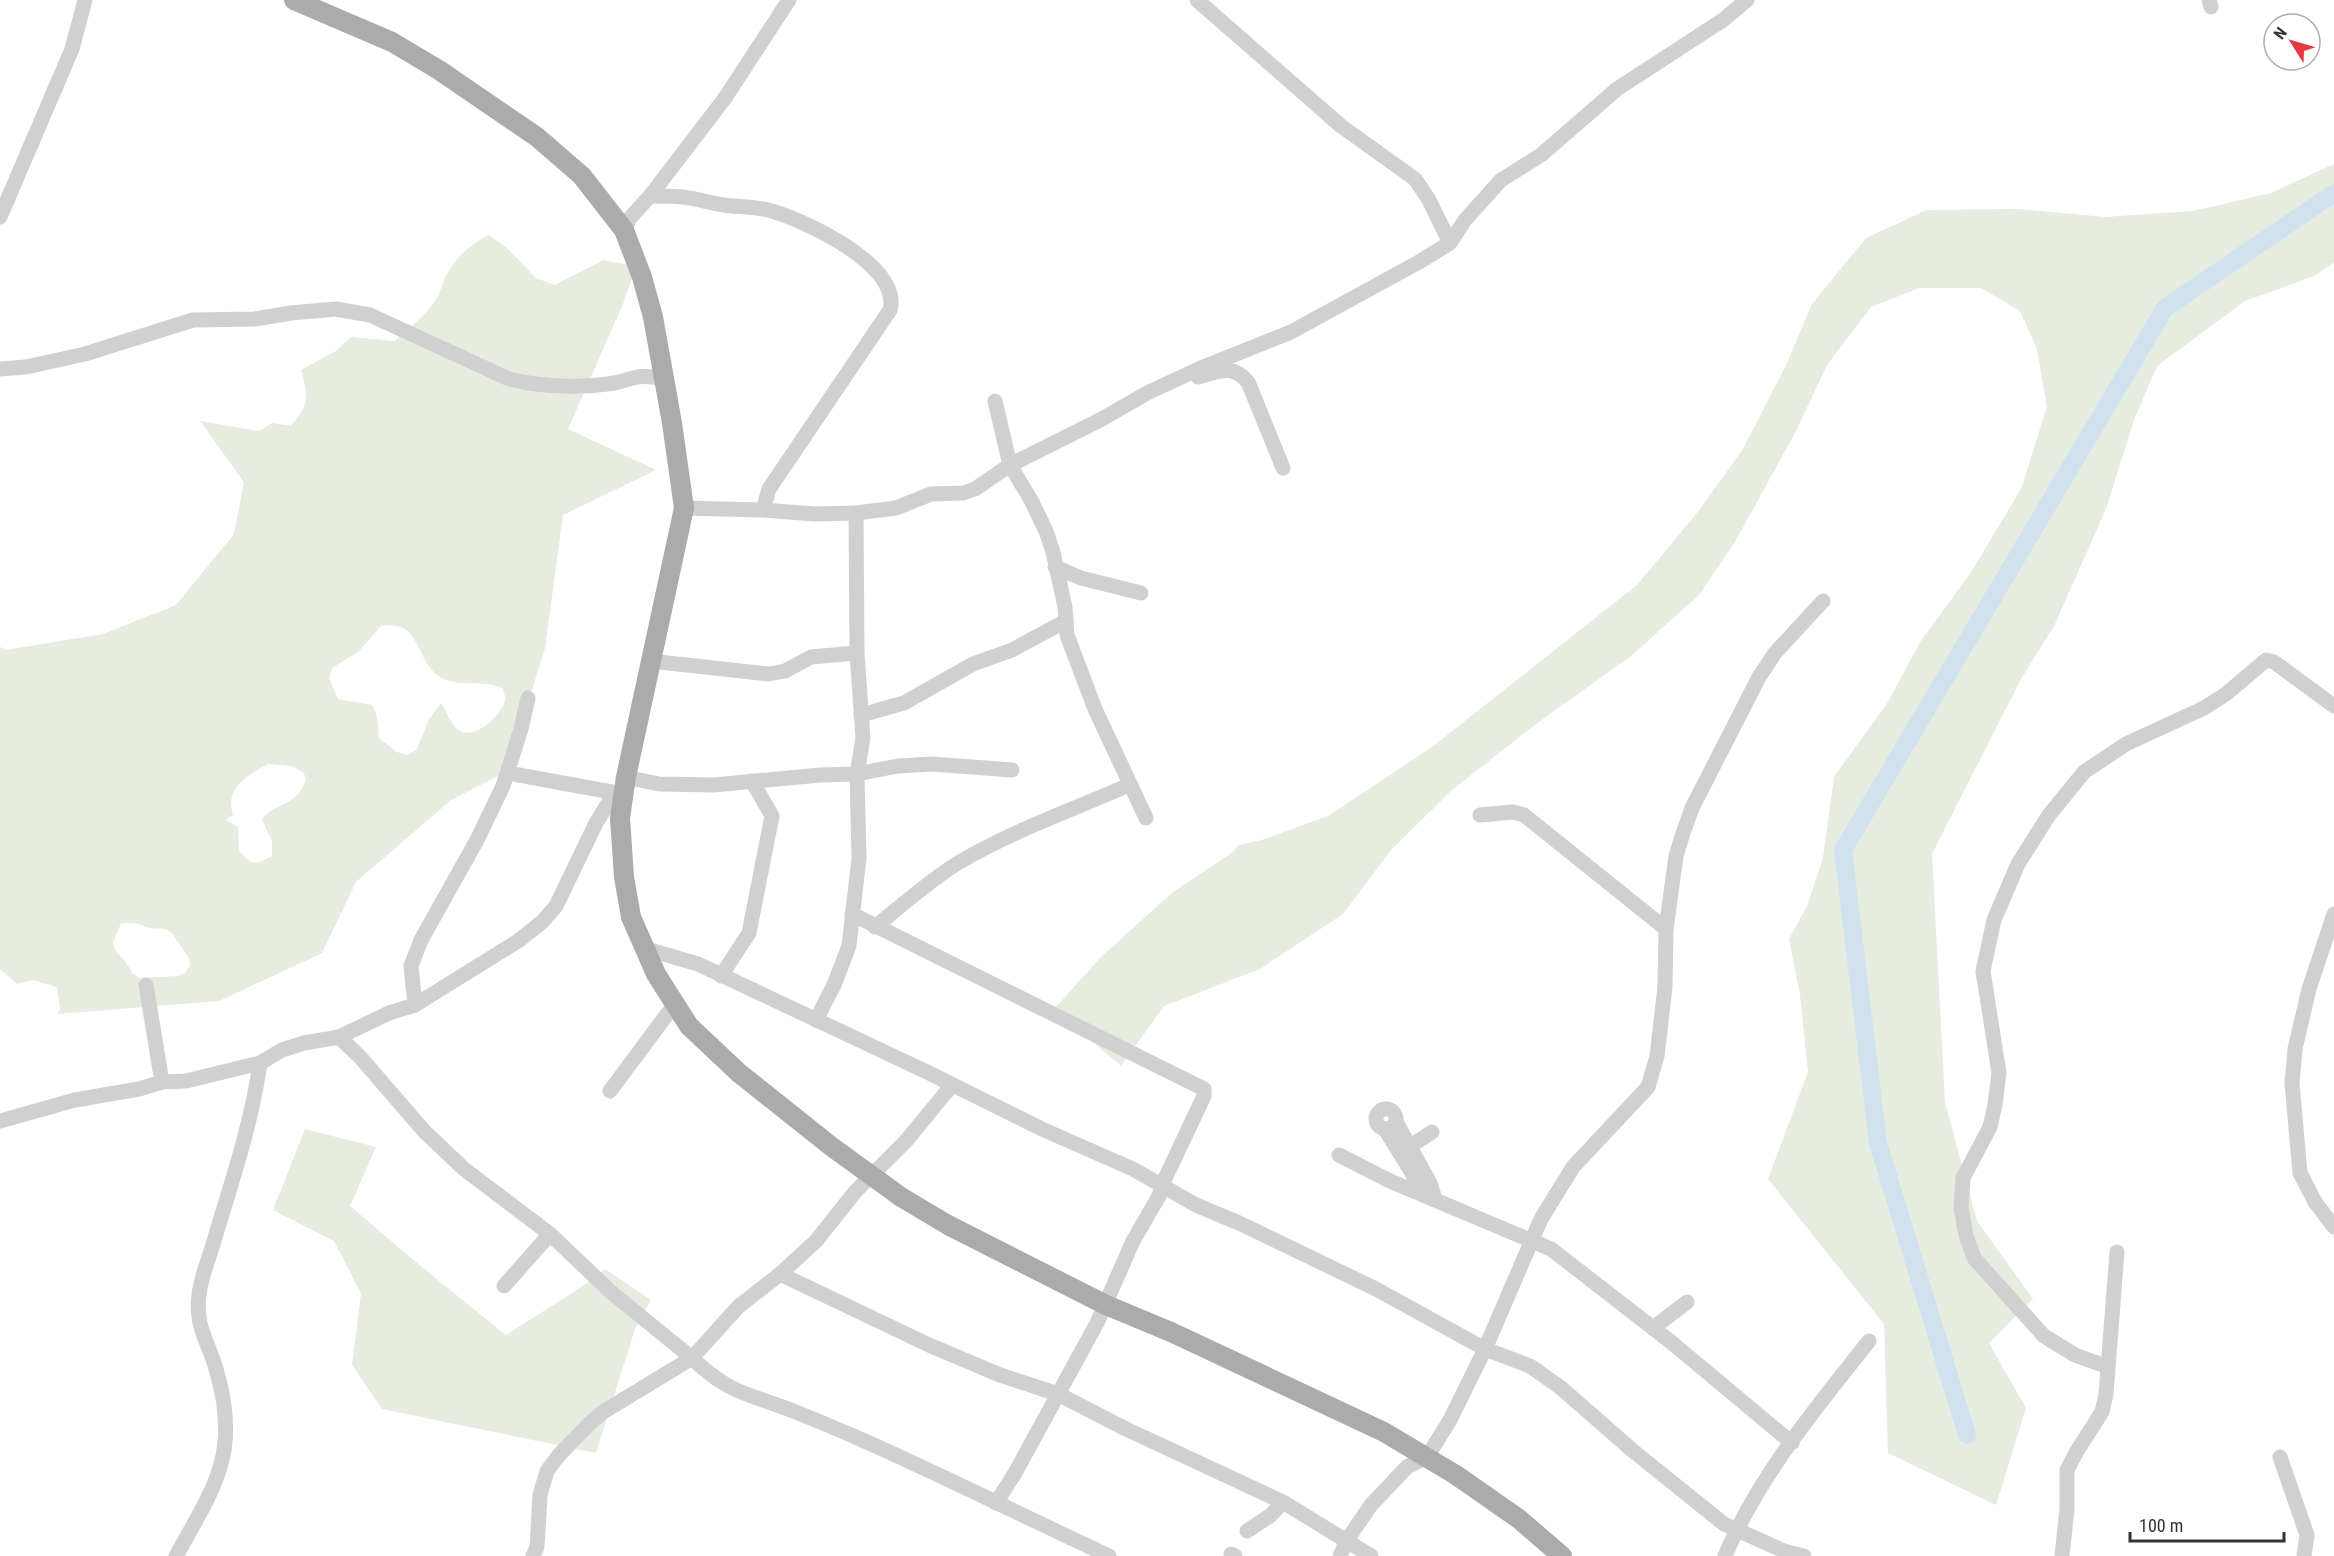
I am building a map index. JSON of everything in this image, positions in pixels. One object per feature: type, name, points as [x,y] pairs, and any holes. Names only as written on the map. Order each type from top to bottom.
[{"type":"main road","points":[[294,0],[392,42],[440,70],[537,137],[582,176],[624,230],[649,297],[672,423],[684,508],[668,592],[650,661],[623,786],[620,818],[624,877],[631,917],[643,948],[674,1005],[689,1026],[739,1073],[901,1197],[948,1225],[1106,1305],[1244,1366],[1384,1432],[1428,1457],[1519,1519],[1562,1556]]},
{"type":"street","points":[[0,217],[72,49],[86,0]]},
{"type":"street","points":[[624,230],[630,218],[650,196],[725,98],[789,0]]},
{"type":"street","points":[[1197,0],[1341,126],[1415,178],[1426,194],[1450,243]]},
{"type":"street","points":[[684,508],[815,514],[856,513],[896,508],[931,494],[963,493],[975,489],[1010,465],[1168,383],[1291,332],[1450,243],[1465,220],[1501,180],[1541,156],[1617,88],[1723,20],[1747,0]]},
{"type":"street","points":[[650,196],[683,197],[722,205],[770,210],[819,231],[866,259],[890,293],[892,302],[890,310],[769,489],[763,510]]},
{"type":"street","points":[[0,369],[26,367],[86,354],[193,320],[255,319],[336,309],[370,315],[509,380],[567,387],[611,384],[637,375],[663,379]]},
{"type":"street","points":[[1168,383],[1230,370],[1237,371],[1248,382],[1284,468]]},
{"type":"street","points":[[995,401],[1010,465],[1046,531],[1053,552],[1065,607],[1067,635],[1129,785],[1146,818]]},
{"type":"street","points":[[816,1020],[834,985],[849,946],[859,858],[857,774],[862,738],[857,653],[856,513]]},
{"type":"street","points":[[1055,567],[1081,578],[1141,593]]},
{"type":"street","points":[[1340,1556],[1347,1540],[1371,1505],[1407,1467],[1428,1457],[1450,1420],[1485,1348],[1541,1219],[1573,1167],[1648,1086],[1657,1056],[1665,987],[1666,929],[1676,856],[1692,808],[1759,677],[1775,654],[1823,601]]},
{"type":"street","points":[[861,715],[904,703],[973,664],[1012,650],[1066,621]]},
{"type":"street","points":[[650,661],[769,674],[785,671],[811,657],[857,653]]},
{"type":"street","points":[[2108,1367],[2074,1355],[2044,1336],[1974,1258],[1966,1235],[1961,1208],[1963,1178],[1990,1127],[1999,1073],[1983,970],[1994,920],[2018,864],[2049,815],[2084,772],[2126,744],[2204,708],[2226,694],[2266,660],[2274,662],[2334,706]]},
{"type":"street","points":[[415,1005],[411,966],[421,939],[477,840],[508,773],[528,698]]},
{"type":"street","points":[[508,773],[623,786],[714,785],[820,775],[857,774],[898,766],[932,764],[1011,770]]},
{"type":"street","points":[[721,976],[749,933],[772,816],[752,781]]},
{"type":"street","points":[[875,927],[958,863],[1014,835],[1129,785]]},
{"type":"street","points":[[0,1121],[75,1100],[139,1089],[162,1082],[186,1081],[260,1062],[282,1050],[304,1043],[339,1037],[389,1013],[415,1005],[518,941],[542,922],[556,906],[596,823],[609,802],[623,786]]},
{"type":"street","points":[[1480,815],[1514,812],[1524,815],[1666,929]]},
{"type":"street","points":[[852,914],[1204,1089],[1204,1096],[1159,1196],[1133,1241],[1106,1305],[1016,1473],[996,1503]]},
{"type":"street","points":[[2334,914],[2309,989],[2295,1049],[2292,1083],[2300,1173],[2315,1202],[2334,1227]]},
{"type":"street","points":[[643,948],[698,963],[1044,1130],[1132,1169],[1196,1205],[1376,1288],[1485,1348],[1530,1366],[1560,1387],[1632,1450],[1724,1524],[1784,1551],[1804,1556]]},
{"type":"street","points":[[146,985],[162,1082]]},
{"type":"street","points":[[610,1091],[674,1005]]},
{"type":"street","points":[[339,1037],[360,1057],[424,1131],[464,1169],[550,1234],[612,1293],[718,1382],[745,1396],[788,1409],[850,1435],[1109,1556]]},
{"type":"street","points":[[176,1556],[201,1513],[223,1464],[227,1445],[226,1411],[222,1388],[198,1322],[199,1293],[245,1134],[260,1062]]},
{"type":"street","points":[[533,1556],[537,1547],[540,1495],[547,1471],[559,1455],[603,1412],[692,1358],[738,1307],[780,1274],[816,1241],[834,1217],[906,1141],[952,1085]]},
{"type":"street","points":[[1420,1192],[1390,1126],[1409,1147],[1430,1183],[1435,1199]]},
{"type":"street","points":[[1409,1147],[1432,1132]]},
{"type":"street","points":[[1339,1155],[1390,1180],[1495,1226],[1533,1239],[1551,1249],[1653,1328],[1792,1443]]},
{"type":"street","points":[[504,1286],[550,1234]]},
{"type":"street","points":[[2062,1556],[2067,1509],[2067,1470],[2102,1412],[2106,1394],[2117,1252]]},
{"type":"street","points":[[780,1274],[929,1345],[1000,1375],[1058,1394],[1117,1425],[1283,1502],[1371,1556]]},
{"type":"street","points":[[1653,1328],[1687,1302]]},
{"type":"street","points":[[1725,1556],[1736,1530],[1761,1486],[1869,1341]]},
{"type":"street","points":[[2280,1457],[2307,1535],[2304,1556]]},
{"type":"street","points":[[1247,1531],[1271,1515],[1283,1502]]},
{"type":"shaded area","points":[[2334,164],[2334,263],[2314,276],[2245,301],[2157,366],[2134,420],[2106,509],[2054,626],[2021,679],[1932,854],[1945,1102],[1977,1221],[2033,1299],[1989,1343],[2026,1408],[1996,1505],[1888,1453],[1884,1324],[1768,1179],[1808,1072],[1800,995],[1789,939],[1807,906],[1823,858],[1834,777],[1888,702],[1920,642],[1970,574],[2021,489],[2047,407],[2037,349],[2020,311],[1981,288],[1919,288],[1871,307],[1827,365],[1796,431],[1735,542],[1699,595],[1631,656],[1536,724],[1452,790],[1391,850],[1343,914],[1260,969],[1164,1006],[1121,1066],[1054,1009],[1101,957],[1173,892],[1233,852],[1238,845],[1259,841],[1328,816],[1432,747],[1637,585],[1697,513],[1743,449],[1786,365],[1812,304],[1866,238],[1927,210],[2018,209],[2105,217],[2193,211],[2271,193]]},
{"type":"shaded area","points":[[489,235],[506,247],[536,278],[555,285],[603,260],[624,264],[639,258],[623,304],[568,429],[656,470],[563,515],[545,648],[506,772],[451,800],[356,882],[322,953],[219,1001],[57,1014],[60,1009],[57,987],[33,980],[17,984],[0,969],[0,647],[6,650],[103,634],[176,605],[234,534],[244,482],[200,421],[259,431],[272,423],[291,426],[306,400],[301,370],[336,351],[351,337],[395,341],[433,304],[446,276],[459,257]],"holes":[[[382,625],[399,626],[407,631],[429,667],[442,678],[457,683],[487,684],[502,688],[505,699],[493,720],[479,730],[465,733],[454,725],[441,703],[429,719],[417,749],[408,755],[397,752],[379,738],[377,716],[372,705],[338,699],[329,678],[332,668],[359,651]],[[268,764],[291,766],[304,773],[306,780],[297,795],[268,813],[262,820],[272,841],[272,856],[257,862],[251,862],[239,851],[238,827],[226,820],[233,815],[231,806],[235,790],[246,778]],[[121,923],[136,923],[150,928],[165,929],[172,933],[189,958],[190,965],[186,972],[178,976],[140,978],[133,974],[115,950],[113,943]]]},
{"type":"shaded area","points":[[305,1129],[376,1147],[350,1206],[506,1335],[580,1288],[605,1269],[651,1300],[635,1329],[596,1453],[382,1409],[352,1365],[361,1294],[334,1241],[273,1210]]},
{"type":"waterway","points":[[1967,1435],[1878,1143],[1843,850],[2165,308],[2334,193]]}]
